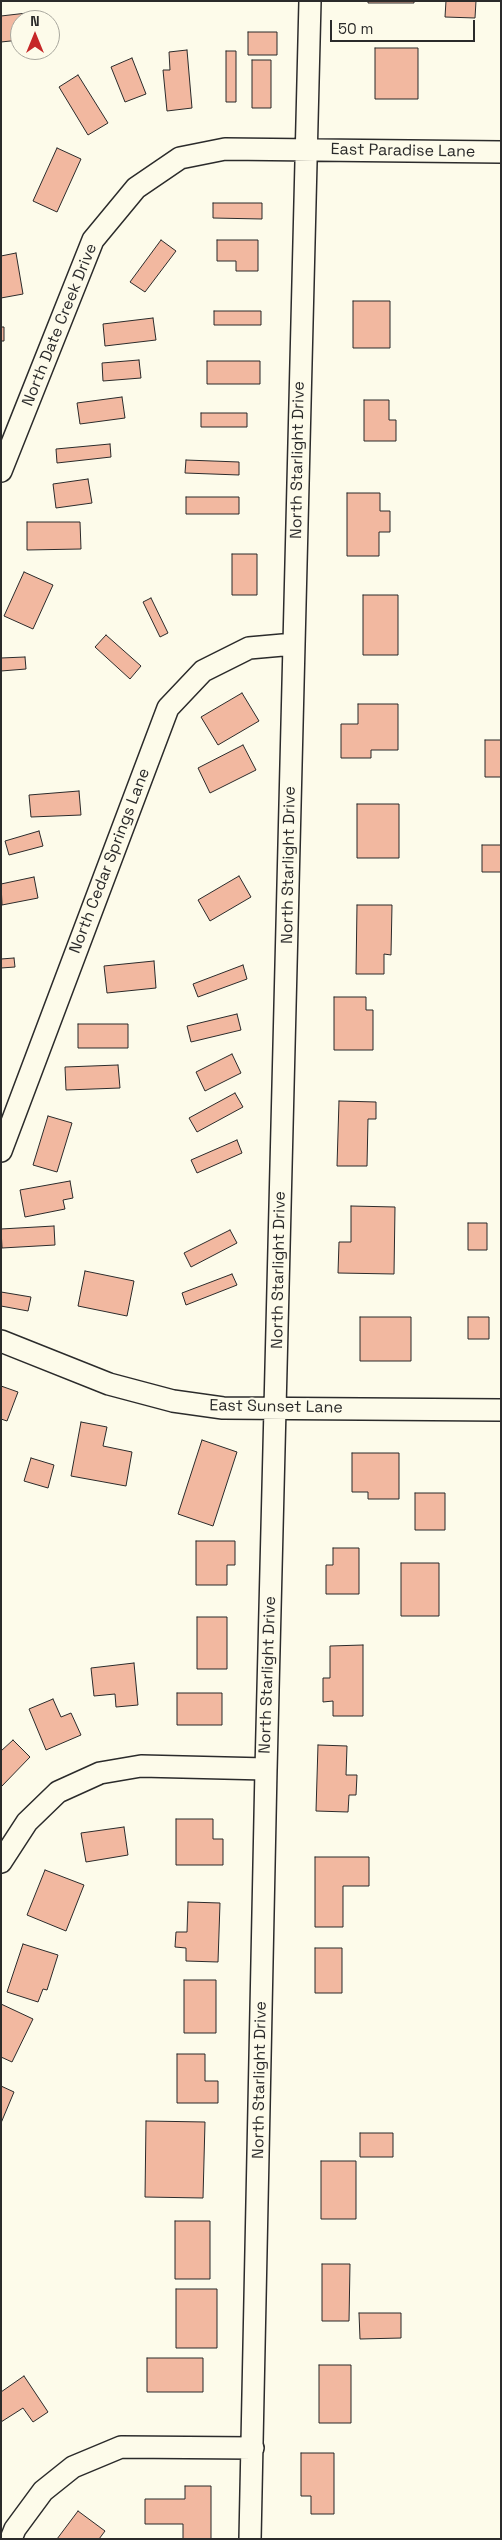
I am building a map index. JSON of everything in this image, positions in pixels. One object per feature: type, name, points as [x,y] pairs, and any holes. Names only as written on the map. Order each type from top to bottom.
[{"type":"street","name":"North Starlight Drive","points":[[250,2539],[266,1770],[310,1]]},
{"type":"street","name":"North Date Creek Drive","points":[[1,472],[93,240],[136,188],[180,158],[225,149],[305,150]]},
{"type":"street","name":"East Paradise Lane","points":[[305,150],[501,152]]},
{"type":"street","name":"North Cedar Springs Lane","points":[[1,1151],[168,708],[203,671],[249,648],[294,644]]},
{"type":"street","name":"East Sunset Lane","points":[[1,1341],[109,1384],[174,1401],[223,1408],[501,1410]]},
{"type":"street","points":[[1,1862],[27,1822],[58,1792],[100,1773],[140,1766],[266,1770]]},
{"type":"street","points":[[11,2539],[15,2529],[43,2490],[73,2467],[121,2448],[253,2448]]},
{"type":"building","points":[[368,1],[414,1],[414,3],[368,3]]},
{"type":"building","points":[[446,1],[476,1],[475,18],[445,17]]},
{"type":"building","points":[[10,15],[10,41],[1,42],[1,16]]},
{"type":"building","points":[[248,32],[277,32],[277,55],[248,55]]},
{"type":"building","points":[[375,48],[418,48],[418,99],[375,99]]},
{"type":"building","points":[[187,50],[192,108],[167,111],[163,70],[170,70],[169,52]]},
{"type":"building","points":[[226,51],[236,51],[236,102],[226,102]]},
{"type":"building","points":[[132,58],[146,94],[125,102],[111,67]]},
{"type":"building","points":[[252,60],[271,60],[271,108],[252,108]]},
{"type":"building","points":[[78,75],[108,123],[88,135],[59,87]]},
{"type":"building","points":[[57,148],[81,159],[57,212],[33,201]]},
{"type":"building","points":[[213,203],[262,203],[262,219],[213,218]]},
{"type":"building","points":[[161,240],[176,251],[145,292],[130,282]]},
{"type":"building","points":[[217,240],[258,240],[258,271],[236,271],[236,261],[217,261]]},
{"type":"building","points":[[16,253],[23,294],[1,298],[1,256]]},
{"type":"building","points":[[353,301],[390,301],[390,348],[353,348]]},
{"type":"building","points":[[214,311],[261,311],[261,325],[214,325]]},
{"type":"building","points":[[153,318],[156,340],[105,346],[103,324]]},
{"type":"building","points":[[1,327],[4,327],[4,341],[1,341]]},
{"type":"building","points":[[139,360],[141,378],[103,381],[102,363]]},
{"type":"building","points":[[207,361],[260,361],[260,384],[207,384]]},
{"type":"building","points":[[122,397],[125,418],[80,424],[77,403]]},
{"type":"building","points":[[364,400],[389,400],[389,420],[396,420],[396,441],[364,441]]},
{"type":"building","points":[[201,413],[247,413],[247,427],[201,427]]},
{"type":"building","points":[[110,444],[111,457],[57,463],[56,449]]},
{"type":"building","points":[[186,460],[239,462],[239,475],[185,473]]},
{"type":"building","points":[[88,479],[92,503],[56,508],[53,484]]},
{"type":"building","points":[[347,493],[380,493],[380,511],[390,511],[390,532],[379,532],[379,556],[347,556]]},
{"type":"building","points":[[186,497],[239,497],[239,514],[186,514]]},
{"type":"building","points":[[27,522],[80,522],[81,549],[27,550]]},
{"type":"building","points":[[232,554],[257,554],[257,595],[232,595]]},
{"type":"building","points":[[24,572],[53,585],[33,629],[4,616]]},
{"type":"building","points":[[363,595],[398,595],[398,655],[363,655]]},
{"type":"building","points":[[151,598],[168,633],[160,637],[143,602]]},
{"type":"building","points":[[106,635],[141,666],[130,679],[95,647]]},
{"type":"building","points":[[25,657],[26,669],[1,671],[1,658]]},
{"type":"building","points":[[242,693],[259,721],[218,745],[201,717]]},
{"type":"building","points":[[358,704],[398,704],[398,750],[371,750],[371,758],[341,758],[341,724],[358,724]]},
{"type":"building","points":[[485,740],[501,740],[501,777],[485,777]]},
{"type":"building","points":[[243,745],[256,770],[210,793],[198,768]]},
{"type":"building","points":[[79,791],[81,815],[31,817],[29,795]]},
{"type":"building","points":[[357,804],[399,804],[399,858],[357,858]]},
{"type":"building","points":[[39,831],[43,846],[9,855],[5,841]]},
{"type":"building","points":[[482,845],[501,845],[501,872],[482,872]]},
{"type":"building","points":[[239,876],[251,897],[210,921],[198,900]]},
{"type":"building","points":[[34,877],[38,898],[2,905],[1,884]]},
{"type":"building","points":[[357,905],[392,905],[391,955],[384,954],[384,974],[356,974]]},
{"type":"building","points":[[14,958],[15,967],[1,968],[1,959]]},
{"type":"building","points":[[154,961],[156,988],[107,993],[104,966]]},
{"type":"building","points":[[243,965],[247,979],[198,997],[193,984]]},
{"type":"building","points":[[334,997],[366,997],[366,1010],[373,1010],[373,1050],[334,1050]]},
{"type":"building","points":[[237,1014],[241,1030],[191,1042],[187,1026]]},
{"type":"building","points":[[78,1024],[128,1024],[128,1048],[78,1048]]},
{"type":"building","points":[[232,1054],[241,1073],[205,1091],[196,1072]]},
{"type":"building","points":[[118,1065],[120,1088],[66,1090],[65,1067]]},
{"type":"building","points":[[235,1093],[243,1107],[197,1132],[189,1118]]},
{"type":"building","points":[[339,1101],[376,1102],[376,1119],[368,1119],[367,1166],[337,1166]]},
{"type":"building","points":[[48,1116],[72,1123],[57,1172],[33,1165]]},
{"type":"building","points":[[237,1140],[242,1153],[197,1173],[191,1160]]},
{"type":"building","points":[[70,1181],[73,1198],[63,1200],[65,1209],[25,1217],[20,1190]]},
{"type":"building","points":[[351,1206],[395,1207],[394,1274],[338,1273],[339,1242],[351,1242]]},
{"type":"building","points":[[468,1223],[487,1223],[487,1250],[468,1250]]},
{"type":"building","points":[[54,1226],[55,1245],[2,1248],[1,1229]]},
{"type":"building","points":[[230,1230],[237,1243],[191,1267],[184,1253]]},
{"type":"building","points":[[85,1271],[134,1281],[127,1316],[78,1306]]},
{"type":"building","points":[[232,1274],[237,1285],[186,1305],[182,1293]]},
{"type":"building","points":[[1,1292],[31,1297],[28,1311],[1,1306]]},
{"type":"building","points":[[360,1317],[411,1317],[411,1361],[360,1361]]},
{"type":"building","points":[[468,1317],[489,1317],[489,1339],[468,1339]]},
{"type":"building","points":[[1,1386],[18,1392],[7,1421],[1,1419]]},
{"type":"building","points":[[81,1422],[107,1427],[103,1446],[132,1452],[126,1486],[71,1476]]},
{"type":"building","points":[[202,1440],[237,1452],[213,1526],[178,1514]]},
{"type":"building","points":[[352,1453],[399,1453],[399,1499],[368,1499],[368,1492],[352,1492]]},
{"type":"building","points":[[31,1458],[54,1465],[48,1488],[24,1481]]},
{"type":"building","points":[[415,1493],[445,1493],[445,1530],[415,1530]]},
{"type":"building","points":[[196,1541],[235,1541],[235,1565],[227,1565],[227,1585],[196,1585]]},
{"type":"building","points":[[333,1548],[359,1548],[359,1594],[326,1594],[326,1565],[333,1565]]},
{"type":"building","points":[[401,1563],[439,1563],[439,1616],[401,1616]]},
{"type":"building","points":[[197,1617],[227,1617],[227,1669],[197,1669]]},
{"type":"building","points":[[363,1645],[363,1716],[333,1716],[333,1701],[323,1702],[323,1678],[330,1678],[330,1646]]},
{"type":"building","points":[[134,1663],[138,1705],[116,1707],[115,1694],[94,1696],[91,1668]]},
{"type":"building","points":[[177,1693],[222,1693],[222,1725],[177,1725]]},
{"type":"building","points":[[53,1699],[61,1717],[71,1713],[81,1735],[46,1750],[29,1709]]},
{"type":"building","points":[[13,1740],[30,1757],[1,1787],[1,1751]]},
{"type":"building","points":[[318,1745],[347,1746],[346,1775],[357,1775],[356,1795],[349,1795],[348,1812],[316,1811]]},
{"type":"building","points":[[176,1819],[213,1819],[213,1839],[223,1839],[223,1865],[176,1865]]},
{"type":"building","points":[[124,1827],[128,1855],[86,1862],[81,1833]]},
{"type":"building","points":[[315,1857],[369,1857],[369,1886],[343,1886],[343,1927],[315,1927]]},
{"type":"building","points":[[45,1870],[84,1885],[66,1931],[27,1915]]},
{"type":"building","points":[[188,1902],[220,1903],[218,1962],[186,1961],[186,1948],[175,1947],[176,1932],[187,1932]]},
{"type":"building","points":[[23,1944],[58,1955],[47,1990],[43,1989],[38,2002],[7,1992]]},
{"type":"building","points":[[315,1948],[342,1948],[342,1993],[315,1993]]},
{"type":"building","points":[[184,1980],[216,1980],[216,2033],[184,2033]]},
{"type":"building","points":[[1,2004],[33,2019],[12,2062],[1,2057]]},
{"type":"building","points":[[177,2054],[205,2054],[205,2081],[218,2081],[218,2103],[177,2103]]},
{"type":"building","points":[[1,2086],[14,2092],[1,2123]]},
{"type":"building","points":[[146,2121],[205,2122],[203,2198],[145,2197]]},
{"type":"building","points":[[360,2133],[393,2133],[393,2157],[360,2157]]},
{"type":"building","points":[[321,2161],[356,2161],[356,2219],[321,2219]]},
{"type":"building","points":[[175,2221],[210,2221],[210,2279],[175,2279]]},
{"type":"building","points":[[322,2264],[350,2264],[349,2321],[322,2321]]},
{"type":"building","points":[[176,2289],[217,2289],[217,2348],[176,2348]]},
{"type":"building","points":[[359,2313],[401,2313],[401,2338],[360,2339]]},
{"type":"building","points":[[147,2358],[203,2358],[203,2392],[147,2392]]},
{"type":"building","points":[[319,2365],[351,2365],[351,2423],[319,2423]]},
{"type":"building","points":[[24,2376],[48,2412],[33,2422],[23,2408],[1,2422],[1,2392]]},
{"type":"building","points":[[301,2453],[334,2453],[334,2514],[311,2514],[311,2496],[301,2496]]},
{"type":"building","points":[[185,2486],[211,2486],[211,2539],[183,2539],[183,2524],[145,2524],[145,2499],[185,2499]]},
{"type":"building","points":[[78,2511],[105,2531],[99,2539],[57,2539]]}]
